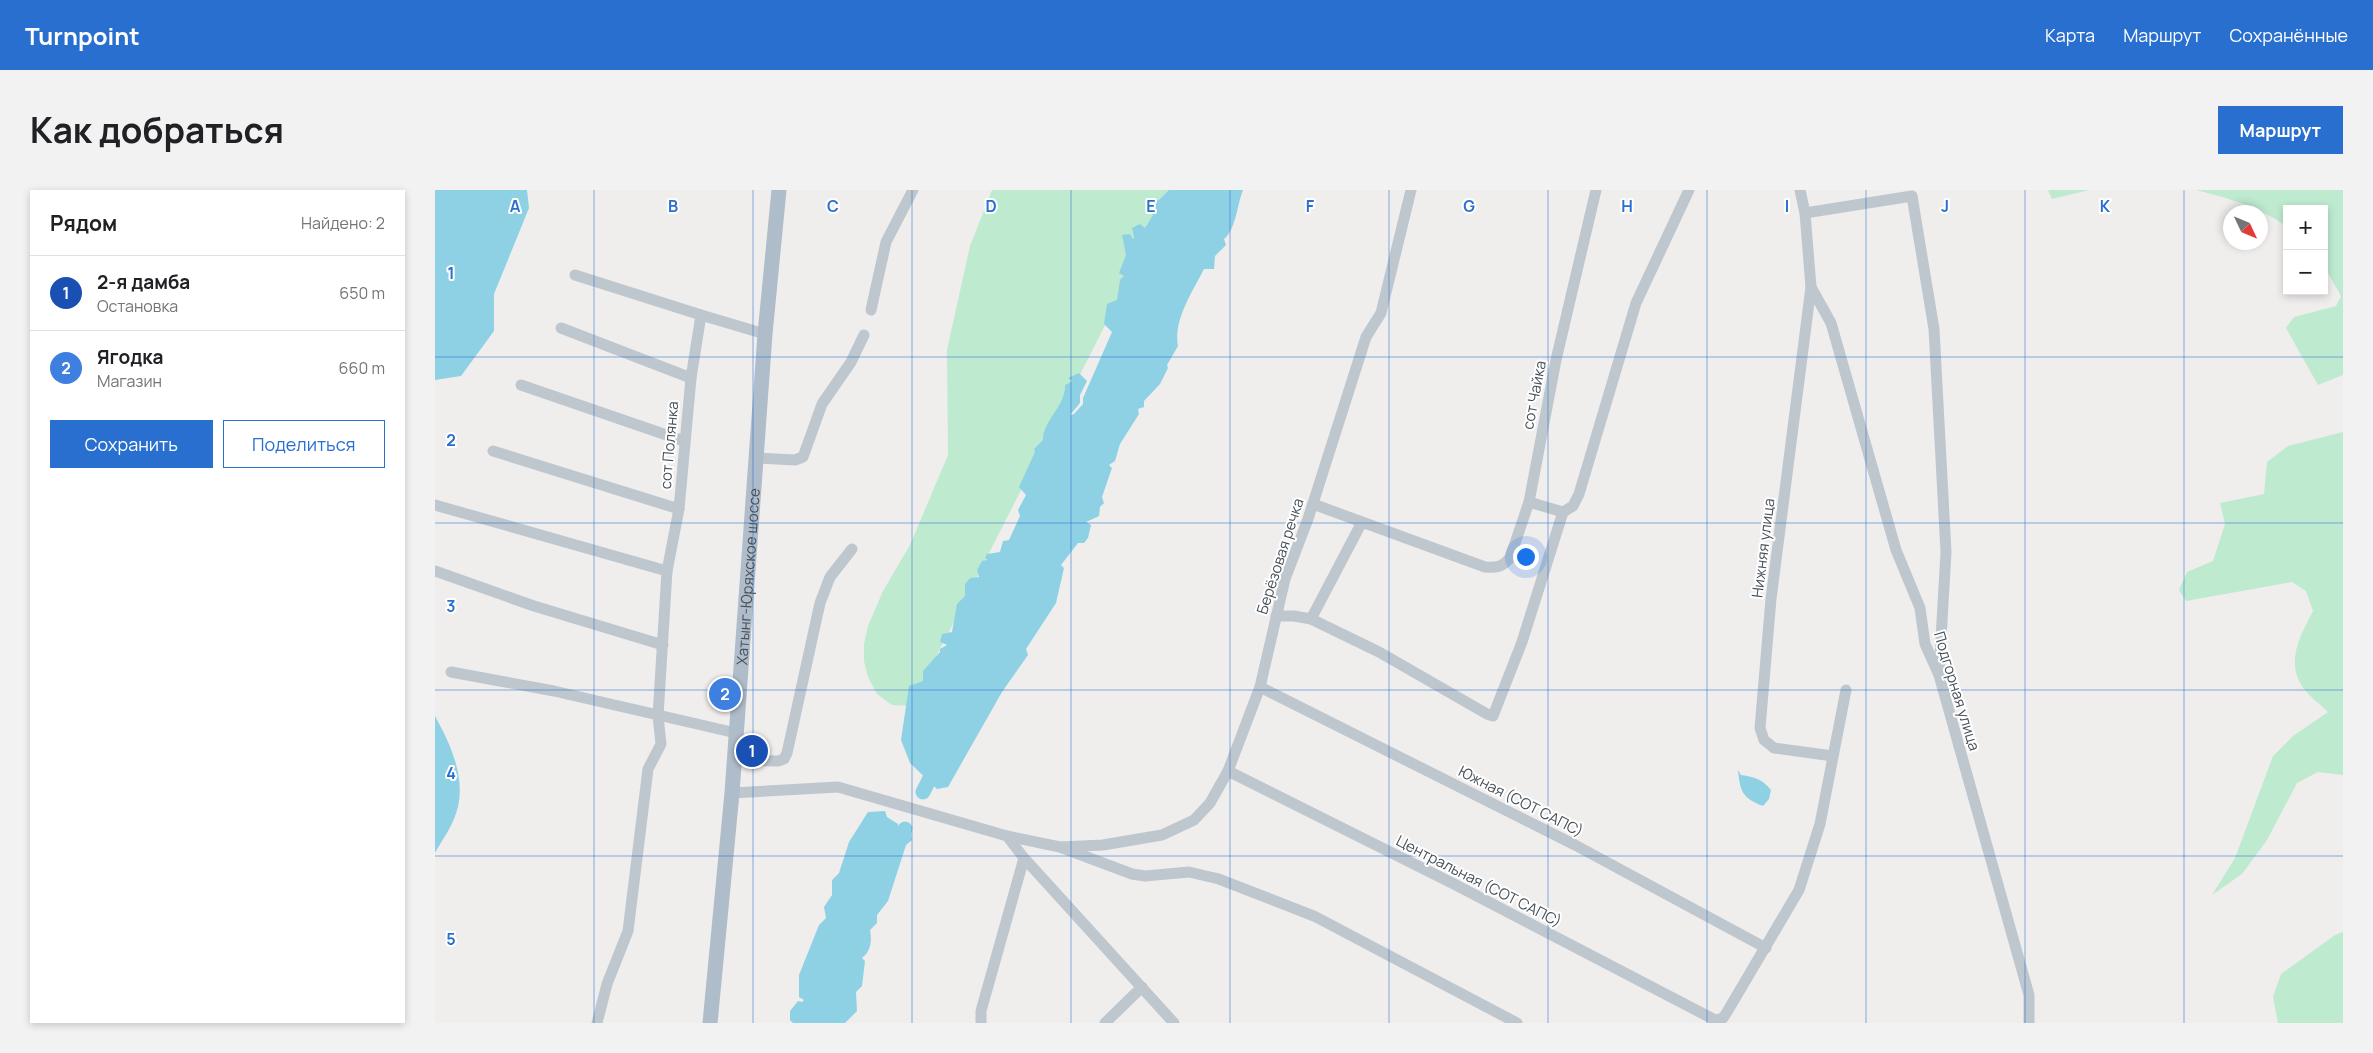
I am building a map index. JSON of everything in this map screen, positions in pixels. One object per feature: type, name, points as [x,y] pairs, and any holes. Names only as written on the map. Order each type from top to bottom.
[{"type":"main road","name":"Хатынг-Юряхское шоссе","points":[[710,1023],[732,793],[765,334],[779,190]]},
{"type":"street","points":[[871,310],[886,242],[913,190]]},
{"type":"street","name":"Берёзовая речка","points":[[1059,847],[1103,845],[1162,835],[1178,828],[1193,820],[1210,802],[1228,771],[1260,687],[1285,579],[1313,504],[1367,337],[1381,313],[1411,190]]},
{"type":"street","name":"сот Чайка","points":[[1361,522],[1485,567],[1496,568],[1504,565],[1510,558],[1529,502],[1556,360],[1596,190]]},
{"type":"street","points":[[1276,616],[1311,619],[1379,652],[1493,716],[1523,642],[1563,512],[1573,506],[1579,494],[1636,303],[1689,190]]},
{"type":"street","points":[[1800,190],[1805,213],[1811,287]]},
{"type":"street","points":[[1805,213],[1912,196],[1934,329],[1946,552],[1939,674]]},
{"type":"street","points":[[575,275],[765,334]]},
{"type":"street","name":"Подгорная улица","points":[[1811,287],[1831,322],[1896,550],[1920,608],[1925,644],[1939,674],[2029,995],[2029,1023]]},
{"type":"street","name":"Нижняя улица","points":[[1811,287],[1771,599],[1760,728],[1764,740],[1774,748],[1833,756]]},
{"type":"street","name":"сот Полянка","points":[[597,1023],[607,984],[628,931],[648,769],[661,744],[658,716],[667,571],[679,509],[691,378],[701,315]]},
{"type":"street","points":[[561,328],[691,378]]},
{"type":"street","points":[[756,458],[795,460],[803,457],[822,404],[851,362],[864,336]]},
{"type":"street","points":[[521,385],[684,441]]},
{"type":"street","points":[[493,451],[679,509]]},
{"type":"street","points":[[1529,502],[1563,512]]},
{"type":"street","points":[[1311,619],[1361,522],[1313,504]]},
{"type":"street","points":[[435,505],[667,571]]},
{"type":"street","points":[[734,760],[778,761],[784,759],[787,753],[821,603],[830,577],[852,549]]},
{"type":"street","points":[[435,571],[534,606],[663,645]]},
{"type":"street","points":[[451,672],[554,691],[736,733]]},
{"type":"street","name":"Южная (СОТ САПС)","points":[[1260,687],[1575,845],[1766,948]]},
{"type":"street","points":[[1766,948],[1799,890],[1820,824],[1846,690]]},
{"type":"street","name":"Центральная (СОТ САПС)","points":[[1228,771],[1452,883],[1715,1020],[1723,1018],[1766,948]]},
{"type":"street","points":[[732,793],[838,787],[1007,836],[1059,847],[1139,875],[1159,876],[1189,872],[1219,879],[1314,916],[1503,1019],[1517,1023]]},
{"type":"street","points":[[1007,836],[1024,858],[1175,1023]]},
{"type":"street","points":[[981,1023],[981,1011],[1024,858]]},
{"type":"street","points":[[1105,1023],[1141,987]]},
{"type":"green space","points":[[992,190],[1174,190],[911,706],[892,705],[877,694],[868,677],[864,661],[864,644],[868,626],[883,591],[910,545],[948,455],[947,350],[970,246]]},
{"type":"green space","points":[[2048,190],[2089,190],[2052,199]]},
{"type":"green space","points":[[2196,190],[2343,190],[2343,375],[2318,385],[2286,328],[2294,317],[2336,306],[2341,296],[2328,273],[2328,205],[2283,205],[2283,224],[2268,215],[2268,205],[2245,205]]},
{"type":"green space","points":[[2343,432],[2343,775],[2318,772],[2297,783],[2267,840],[2242,874],[2212,895],[2235,858],[2273,756],[2293,736],[2328,712],[2305,690],[2296,670],[2296,650],[2303,630],[2313,611],[2306,591],[2292,582],[2186,601],[2179,590],[2187,572],[2213,561],[2225,524],[2220,503],[2264,494],[2267,462],[2288,446]]},
{"type":"green space","points":[[2343,932],[2343,1023],[2278,1023],[2273,997],[2281,974],[2335,935]]},
{"type":"water","points":[[435,190],[527,190],[529,208],[494,294],[494,331],[461,376],[435,380]]},
{"type":"water","points":[[1169,190],[1243,190],[1234,223],[1224,239],[1226,245],[1215,256],[1214,269],[1204,269],[1185,306],[1178,326],[1178,346],[1167,365],[1168,368],[1160,384],[1144,401],[1144,407],[1138,409],[1139,414],[1120,444],[1115,461],[1109,465],[1112,468],[1102,497],[1104,503],[1100,507],[1099,516],[1086,522],[1091,525],[1088,538],[1084,543],[1078,543],[1061,565],[1064,568],[1056,603],[1026,649],[1028,655],[1002,692],[948,787],[937,789],[910,763],[901,740],[909,686],[923,681],[923,671],[940,652],[940,649],[947,645],[940,642],[942,634],[952,632],[957,604],[965,596],[965,584],[970,578],[979,577],[977,570],[982,561],[987,560],[985,558],[987,554],[1000,552],[1003,541],[1009,540],[1020,516],[1018,510],[1026,495],[1019,487],[1035,452],[1034,449],[1043,440],[1047,426],[1062,400],[1065,385],[1073,381],[1068,378],[1079,373],[1087,381],[1080,395],[1080,403],[1070,415],[1074,414],[1083,404],[1083,398],[1112,332],[1104,324],[1107,304],[1117,300],[1120,280],[1124,276],[1119,273],[1126,255],[1122,235],[1130,234],[1133,239],[1132,228],[1140,224],[1145,228],[1153,215],[1152,203],[1159,200]]},
{"type":"water","points":[[435,716],[457,766],[460,792],[454,819],[435,853]]},
{"type":"water","points":[[1738,770],[1741,775],[1758,779],[1771,790],[1769,799],[1763,806],[1746,797],[1743,793]]},
{"type":"water","points":[[885,811],[887,817],[898,824],[898,833],[911,833],[912,840],[906,845],[888,901],[877,915],[877,923],[870,930],[870,945],[862,958],[865,961],[862,986],[856,992],[857,1011],[845,1023],[793,1023],[790,1020],[790,1011],[798,1001],[802,1002],[804,1000],[799,997],[799,975],[819,925],[826,918],[824,907],[832,895],[832,880],[839,873],[849,842],[868,812]]},
{"type":"waterway","points":[[923,792],[937,764]]},
{"type":"waterway","points":[[894,852],[905,829]]},
{"type":"place","name":"Ягодка","points":[[725,694]]},
{"type":"place","name":"2-я дамба","points":[[752,751]]}]
